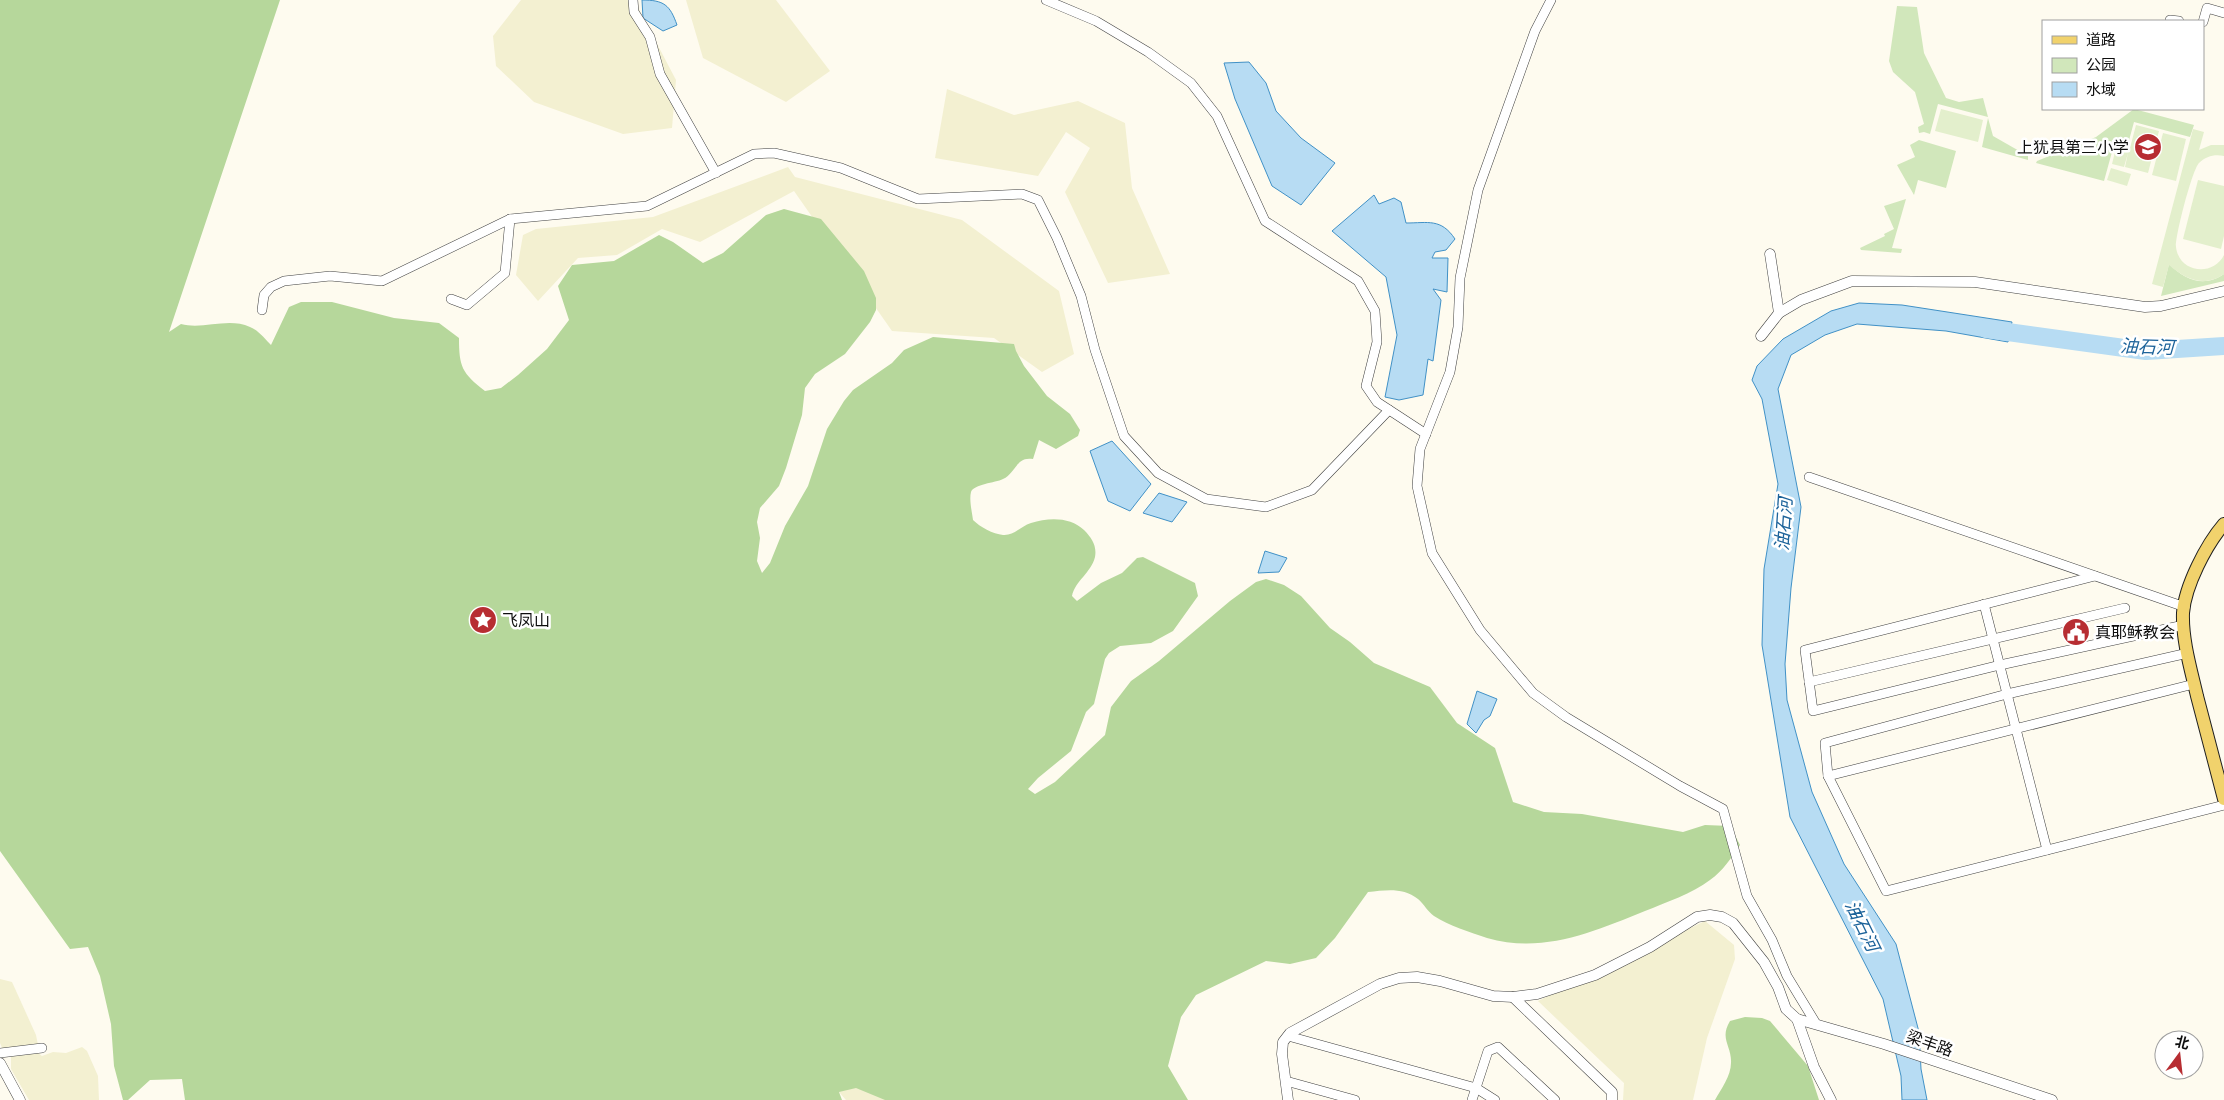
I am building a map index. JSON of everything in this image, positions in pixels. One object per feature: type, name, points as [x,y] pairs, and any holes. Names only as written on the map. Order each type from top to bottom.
[{"type":"main road","points":[[2224,524],[2202,558],[2185,607],[2184,625],[2194,684],[2224,799]]},
{"type":"street","points":[[632,0],[634,12],[650,37],[660,74],[716,173]]},
{"type":"street","points":[[1046,0],[1096,22],[1148,52],[1191,83],[1217,116],[1265,221],[1358,281],[1375,311],[1376,342],[1366,386],[1377,402],[1426,434]]},
{"type":"street","points":[[1551,0],[1535,31],[1478,190],[1460,278],[1458,327],[1450,372],[1420,449],[1417,486],[1432,553],[1480,630],[1533,693],[1566,717],[1672,782],[1723,809],[1747,896],[1772,940],[1787,976],[1815,1022]]},
{"type":"street","points":[[2204,20],[2207,8],[2224,13]]},
{"type":"street","points":[[262,310],[264,295],[272,287],[284,281],[330,276],[382,281],[510,219],[647,206],[754,154],[774,153],[842,168],[918,199],[1022,194],[1038,200],[1057,238],[1081,296],[1095,350],[1124,436],[1158,473],[1206,499],[1266,507],[1312,490],[1389,410]]},
{"type":"street","points":[[451,299],[468,305],[505,273],[510,219]]},
{"type":"street","points":[[1770,254],[1779,313]]},
{"type":"street","points":[[1761,336],[1779,313],[1801,300],[1852,281],[1975,282],[2145,307],[2161,306],[2224,291]]},
{"type":"street","points":[[1809,477],[2185,607]]},
{"type":"street","points":[[2095,576],[1805,650],[1813,711],[2000,665],[2184,625]]},
{"type":"street","points":[[1984,604],[2047,850]]},
{"type":"street","points":[[1809,682],[2125,608]]},
{"type":"street","points":[[2188,654],[2007,694],[1825,743],[1828,776],[1886,891],[2224,805]]},
{"type":"street","points":[[1828,776],[2194,684]]},
{"type":"street","points":[[1288,1100],[1282,1054],[1283,1042],[1290,1033],[1380,984],[1399,978],[1417,977],[1440,981],[1493,996],[1513,998],[1537,994],[1595,975],[1650,947],[1697,917],[1710,915],[1733,923],[1764,962],[1778,987],[1786,1009],[1798,1019],[1814,1067],[1831,1100]]},
{"type":"street","points":[[1513,998],[1612,1092],[1612,1100]]},
{"type":"street","name":"梁丰路","points":[[1798,1019],[1815,1022],[1884,1044],[2052,1100]]},
{"type":"street","points":[[1288,1036],[1476,1088],[1495,1100]]},
{"type":"street","points":[[1472,1100],[1488,1051],[1498,1047],[1555,1100]]},
{"type":"street","points":[[0,1054],[42,1048]]},
{"type":"street","points":[[0,1063],[20,1100]]},
{"type":"street","points":[[1286,1081],[1355,1100]]},
{"type":"shaded area","points":[[521,0],[634,0],[676,80],[672,128],[623,134],[534,102],[496,66],[493,36]]},
{"type":"shaded area","points":[[686,0],[776,0],[830,71],[786,102],[703,58]]},
{"type":"shaded area","points":[[947,89],[1014,115],[1078,101],[1125,123],[1132,188],[1170,274],[1108,283],[1065,192],[1090,148],[1066,132],[1038,176],[935,158]]},
{"type":"shaded area","points":[[788,167],[795,177],[962,220],[1059,291],[1074,354],[1042,372],[994,338],[892,331],[794,191],[700,242],[662,229],[617,255],[578,258],[538,301],[516,275],[523,235],[536,229],[653,217]]},
{"type":"shaded area","points":[[1705,921],[1734,945],[1735,959],[1707,1038],[1693,1100],[1623,1100],[1624,1083],[1538,1001]]},
{"type":"shaded area","points":[[0,979],[12,982],[36,1035],[38,1045],[4,1052],[0,1043]]},
{"type":"shaded area","points":[[82,1047],[87,1051],[98,1076],[99,1100],[29,1100],[11,1069],[11,1057],[38,1053],[42,1056],[53,1052],[66,1053]]},
{"type":"shaded area","points":[[832,1084],[856,1087],[891,1100],[846,1100]]},
{"type":"green space","points":[[0,0],[280,0],[169,332],[181,324],[198,326],[224,323],[242,324],[256,330],[271,345],[289,307],[301,302],[332,302],[394,318],[439,323],[459,338],[463,369],[485,391],[501,388],[518,375],[547,349],[569,320],[558,286],[572,265],[614,261],[659,235],[673,242],[703,263],[723,253],[766,215],[784,209],[821,219],[864,271],[876,298],[876,310],[870,322],[845,354],[815,374],[805,388],[802,415],[786,468],[779,486],[760,508],[757,522],[760,538],[757,561],[762,573],[770,563],[785,526],[808,486],[827,429],[853,390],[892,363],[904,350],[933,337],[1014,344],[1024,366],[1047,396],[1070,414],[1080,430],[1078,436],[1056,449],[1039,440],[1033,459],[1019,462],[1011,473],[1003,479],[980,485],[973,489],[970,499],[973,520],[987,530],[1003,535],[1011,534],[1027,524],[1052,519],[1066,520],[1079,526],[1092,539],[1095,546],[1095,557],[1090,568],[1074,591],[1072,596],[1077,601],[1101,583],[1122,573],[1137,558],[1143,557],[1195,583],[1198,596],[1173,631],[1151,643],[1120,646],[1109,653],[1105,659],[1094,704],[1086,712],[1071,751],[1038,778],[1028,789],[1035,794],[1055,782],[1105,735],[1111,707],[1131,681],[1159,661],[1230,601],[1256,582],[1266,579],[1284,585],[1301,596],[1330,628],[1374,663],[1430,687],[1457,723],[1495,748],[1513,802],[1544,812],[1582,814],[1683,832],[1705,825],[1730,826],[1740,845],[1719,873],[1703,885],[1670,901],[1587,933],[1548,942],[1508,942],[1487,938],[1440,920],[1412,895],[1394,890],[1368,892],[1335,938],[1316,958],[1290,964],[1266,961],[1196,995],[1181,1017],[1168,1066],[1188,1100],[885,1100],[856,1088],[839,1092],[842,1100],[185,1100],[182,1079],[150,1080],[128,1100],[123,1100],[114,1066],[111,1024],[100,976],[88,947],[70,949],[0,851]]},
{"type":"green space","points":[[1897,6],[1917,7],[1924,53],[1946,98],[1959,102],[1983,98],[1988,117],[1938,104],[1930,134],[1919,133],[1918,127],[1924,124],[1915,92],[1893,72],[1889,61]]},
{"type":"green space","points":[[1941,109],[1983,120],[1978,142],[1935,131]]},
{"type":"green space","points":[[2133,110],[2194,125],[2190,137],[2134,122],[2128,144],[2115,141],[2104,181],[2036,163],[2096,137]]},
{"type":"green space","points":[[1988,118],[1993,136],[2028,156],[2028,160],[1982,147]]},
{"type":"green space","points":[[2136,125],[2159,131],[2148,173],[2125,167],[2128,153],[2124,167],[2112,164],[2117,144],[2130,148]]},
{"type":"green space","points":[[2193,129],[2204,132],[2199,150],[2211,145],[2224,145],[2224,156],[2214,155],[2208,157],[2199,163],[2196,168],[2184,204],[2176,247],[2178,256],[2183,262],[2197,269],[2212,267],[2224,255],[2224,274],[2209,280],[2195,280],[2188,278],[2169,265],[2163,287],[2152,284]]},
{"type":"green space","points":[[2163,133],[2186,139],[2176,181],[2152,175]]},
{"type":"green space","points":[[1919,140],[1956,151],[1946,188],[1918,180],[1914,195],[1897,165],[1915,157],[1910,145]]},
{"type":"green space","points":[[2111,168],[2131,174],[2127,186],[2107,180]]},
{"type":"green space","points":[[2198,180],[2224,186],[2224,236],[2221,249],[2183,239]]},
{"type":"green space","points":[[1906,199],[1892,248],[1902,249],[1901,253],[1861,250],[1860,248],[1885,236],[1884,234],[1894,229],[1884,206]]},
{"type":"green space","points":[[2169,264],[2188,278],[2209,281],[2224,274],[2224,281],[2161,296]]},
{"type":"green space","points":[[1745,1017],[1762,1018],[1770,1021],[1808,1066],[1819,1100],[1715,1100],[1731,1068],[1731,1057],[1726,1038],[1727,1027],[1730,1021]]},
{"type":"water","points":[[642,0],[656,1],[665,5],[672,13],[677,25],[663,31],[643,18]]},
{"type":"water","points":[[1249,62],[1266,83],[1276,111],[1301,138],[1335,163],[1301,205],[1272,186],[1235,99],[1224,63]]},
{"type":"water","points":[[1374,195],[1379,204],[1394,198],[1401,202],[1406,223],[1434,223],[1445,228],[1455,239],[1446,250],[1435,252],[1432,258],[1448,258],[1447,292],[1433,289],[1441,300],[1433,361],[1428,359],[1423,395],[1399,400],[1385,397],[1397,335],[1386,277],[1332,231]]},
{"type":"water","points":[[1859,303],[1902,305],[2012,322],[2008,342],[1946,331],[1857,324],[1825,335],[1791,355],[1778,389],[1801,507],[1791,588],[1785,664],[1787,700],[1812,792],[1844,864],[1896,944],[1919,1032],[1921,1069],[1927,1100],[1902,1100],[1901,1076],[1883,999],[1790,817],[1762,645],[1764,569],[1778,484],[1762,399],[1752,380],[1757,366],[1783,339],[1831,311]]},
{"type":"water","points":[[1112,441],[1151,484],[1130,511],[1108,501],[1090,451]]},
{"type":"water","points":[[1159,493],[1187,502],[1172,522],[1143,513]]},
{"type":"water","points":[[1265,551],[1287,558],[1279,572],[1258,573]]},
{"type":"water","points":[[1477,691],[1497,699],[1490,716],[1484,720],[1476,733],[1467,724]]},
{"type":"waterway","name":"油石河","points":[[1986,329],[2146,351],[2224,346]]},
{"type":"place","name":"上犹县第三小学","points":[[2148,147]]},
{"type":"place","name":"飞凤山","points":[[483,620]]},
{"type":"place","name":"真耶稣教会","points":[[2076,632]]}]
